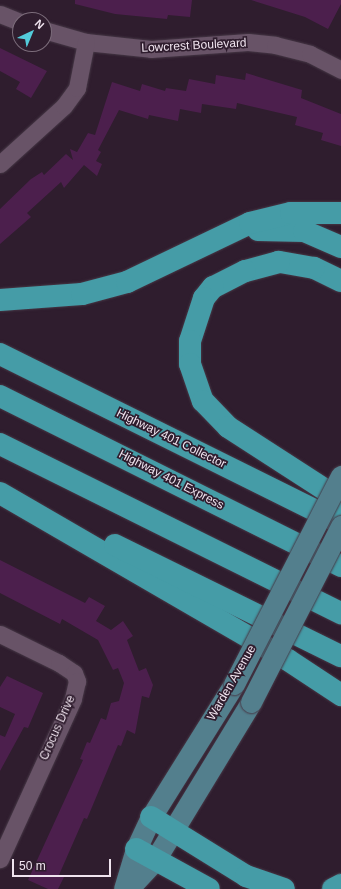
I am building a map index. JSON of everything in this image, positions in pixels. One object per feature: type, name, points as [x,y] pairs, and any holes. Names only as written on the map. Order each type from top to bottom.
[{"type":"highway","points":[[0,300],[82,294],[127,282],[250,223],[291,213],[341,213]]},
{"type":"highway","points":[[225,235],[271,228],[304,231],[341,247]]},
{"type":"highway","points":[[341,281],[314,268],[280,262],[245,271],[208,292],[195,318],[190,341],[190,364],[203,401],[228,426],[341,500]]},
{"type":"highway","name":"Highway 401 Collector","points":[[0,354],[341,523]]},
{"type":"highway","name":"Highway 401 Express","points":[[0,396],[341,566]]},
{"type":"highway","points":[[0,444],[341,613]]},
{"type":"highway","points":[[0,492],[341,656]]},
{"type":"highway","points":[[0,492],[288,660],[341,695]]},
{"type":"highway","points":[[151,817],[173,827],[246,876],[284,889]]},
{"type":"highway","points":[[136,849],[209,889]]},
{"type":"highway","points":[[333,889],[341,885]]},
{"type":"main road","name":"Warden Avenue","points":[[124,889],[136,849],[151,817],[234,684],[341,476]]},
{"type":"main road","name":"Warden Avenue","points":[[128,889],[155,860],[173,827],[251,702],[341,526]]},
{"type":"street","points":[[0,14],[12,19]]},
{"type":"street","name":"Lowcrest Boulevard","points":[[52,32],[86,42],[151,49],[262,44],[310,54],[341,70]]},
{"type":"street","points":[[0,164],[64,106],[77,88],[86,42]]},
{"type":"street","name":"Crocus Drive","points":[[0,634],[59,663],[74,673],[77,681],[73,699],[0,859]]},
{"type":"building","points":[[75,0],[192,0],[190,17],[168,15],[167,19],[115,14],[75,4]]},
{"type":"building","points":[[251,0],[341,0],[341,4],[328,29],[305,17]]},
{"type":"building","points":[[0,48],[47,71],[31,98],[16,89],[20,82],[0,71]]},
{"type":"building","points":[[246,73],[302,90],[301,98],[341,114],[341,146],[321,140],[323,133],[295,125],[297,117],[237,103],[236,109],[202,104],[201,113],[180,109],[178,121],[149,115],[148,119],[119,110],[98,150],[101,152],[96,161],[102,164],[97,176],[84,165],[64,188],[61,182],[27,213],[31,217],[0,244],[0,209],[31,179],[42,172],[44,175],[66,154],[73,160],[70,149],[77,152],[88,133],[95,135],[112,82],[140,91],[142,84],[165,91],[166,88],[186,91],[189,79],[215,84],[216,75],[245,80]]},
{"type":"building","points":[[0,560],[85,603],[89,597],[105,606],[96,621],[111,630],[123,621],[133,636],[127,640],[139,671],[146,668],[153,685],[149,698],[142,696],[135,734],[127,730],[121,746],[118,745],[87,819],[84,818],[59,875],[64,877],[58,889],[48,889],[28,880],[83,760],[80,759],[87,742],[90,743],[101,718],[106,720],[111,703],[119,701],[124,683],[118,668],[113,670],[98,640],[62,619],[60,624],[0,593]]},
{"type":"building","points":[[7,676],[43,693],[28,728],[24,727],[0,771],[0,735],[5,737],[15,714],[0,707],[0,687]]}]
